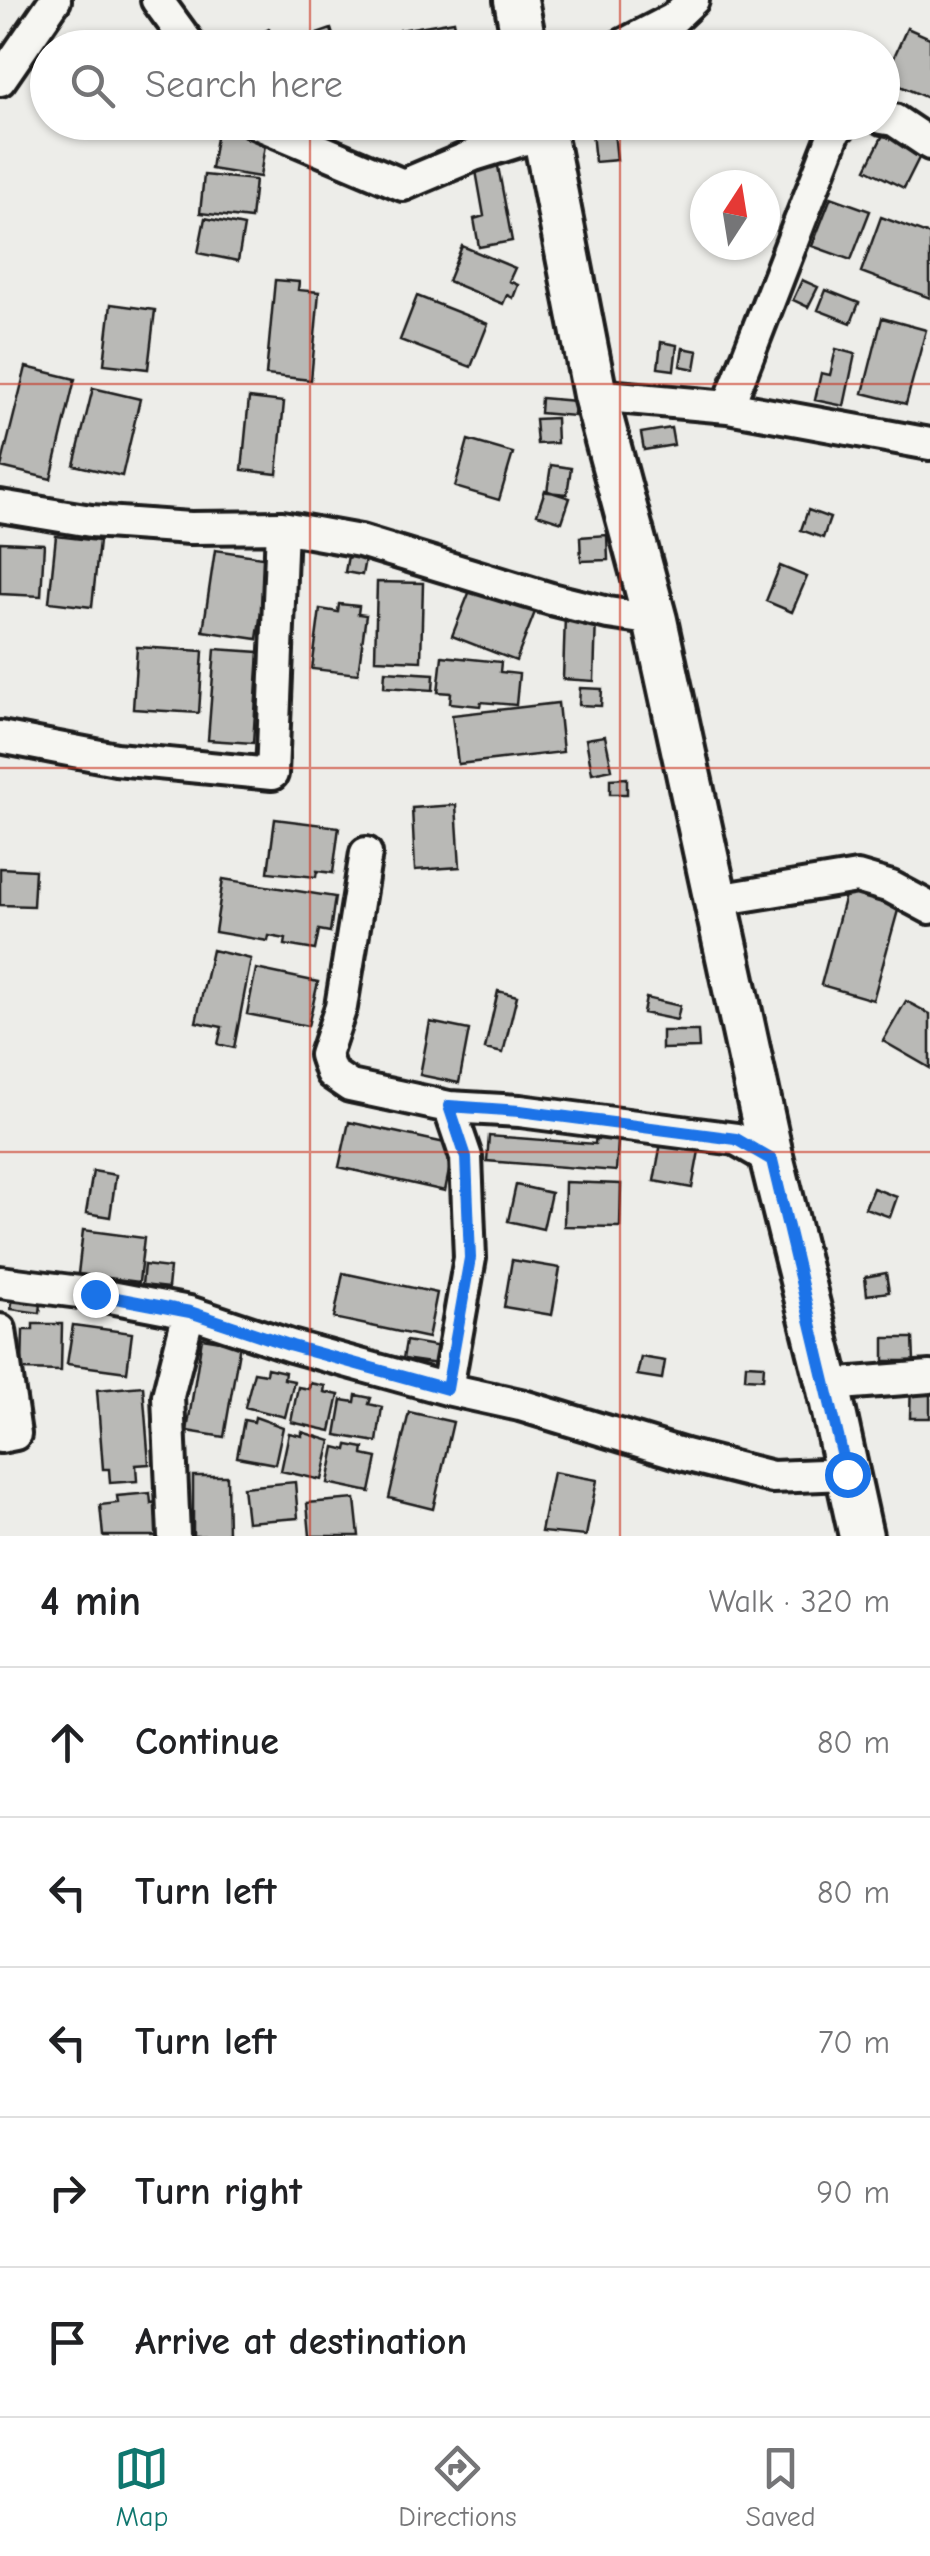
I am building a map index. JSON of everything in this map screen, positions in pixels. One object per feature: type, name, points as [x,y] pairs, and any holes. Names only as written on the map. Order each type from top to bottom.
[{"type":"main road","points":[[516,0],[522,30]]},
{"type":"main road","points":[[545,140],[596,395],[655,620],[772,1160],[861,1536]]},
{"type":"street","points":[[34,30],[55,0]]},
{"type":"street","points":[[157,0],[179,30]]},
{"type":"street","points":[[652,30],[673,19],[694,0]]},
{"type":"street","points":[[0,80],[30,36]]},
{"type":"street","points":[[900,124],[930,144]]},
{"type":"street","points":[[297,140],[403,184],[512,140]]},
{"type":"street","points":[[728,406],[832,140]]},
{"type":"street","points":[[596,395],[728,406],[930,444]]},
{"type":"street","points":[[0,506],[91,520],[190,528],[282,527],[360,541],[608,614],[655,620]]},
{"type":"street","points":[[0,737],[116,760],[272,774],[282,527]]},
{"type":"street","points":[[366,853],[341,1007],[325,1055],[331,1073],[350,1086],[449,1106],[520,1111],[736,1139],[772,1160]]},
{"type":"street","points":[[716,900],[857,877],[891,887],[930,908]]},
{"type":"street","points":[[447,1389],[470,1258],[466,1157],[449,1106]]},
{"type":"street","points":[[0,1282],[190,1312],[292,1346],[520,1405],[685,1456],[772,1477],[847,1474]]},
{"type":"street","points":[[174,1536],[168,1396],[190,1312]]},
{"type":"street","points":[[0,1330],[16,1434],[0,1436]]},
{"type":"street","points":[[828,1386],[930,1376]]},
{"type":"building","points":[[454,21],[456,30],[400,30]]},
{"type":"building","points":[[907,28],[930,38],[930,99],[900,86],[900,44]]},
{"type":"building","points":[[216,140],[266,140],[260,177],[211,169]]},
{"type":"building","points":[[593,140],[615,140],[617,160],[595,162]]},
{"type":"building","points":[[880,140],[893,140],[921,154],[904,188],[866,169]]},
{"type":"building","points":[[497,161],[512,241],[479,247],[474,219],[484,216],[475,165]]},
{"type":"building","points":[[204,175],[255,180],[251,219],[200,213]]},
{"type":"building","points":[[831,197],[870,211],[851,260],[812,246]]},
{"type":"building","points":[[881,217],[930,235],[930,298],[861,272]]},
{"type":"building","points":[[205,218],[244,226],[238,261],[198,253]]},
{"type":"building","points":[[462,246],[515,268],[509,281],[518,285],[513,298],[507,295],[503,304],[448,281]]},
{"type":"building","points":[[275,280],[299,282],[298,290],[319,292],[311,380],[266,375]]},
{"type":"building","points":[[802,280],[818,287],[808,307],[793,300]]},
{"type":"building","points":[[826,290],[859,303],[851,323],[818,310]]},
{"type":"building","points":[[417,296],[488,324],[471,367],[400,340]]},
{"type":"building","points":[[111,304],[155,310],[148,369],[104,364]]},
{"type":"building","points":[[882,318],[926,330],[906,404],[863,393]]},
{"type":"building","points":[[661,342],[677,345],[674,370],[658,368]]},
{"type":"building","points":[[683,348],[698,351],[695,369],[680,366]]},
{"type":"building","points":[[836,349],[855,354],[844,406],[815,400],[821,373],[830,375]]},
{"type":"building","points":[[26,367],[75,379],[51,479],[1,467]]},
{"type":"building","points":[[93,388],[140,399],[122,476],[74,465]]},
{"type":"building","points":[[249,398],[284,402],[277,474],[242,470]]},
{"type":"building","points":[[541,398],[575,401],[574,416],[540,413]]},
{"type":"building","points":[[556,418],[557,443],[537,444],[535,419]]},
{"type":"building","points":[[671,428],[674,445],[644,450],[641,433]]},
{"type":"building","points":[[468,440],[513,453],[499,500],[455,487]]},
{"type":"building","points":[[551,465],[571,468],[567,494],[547,492]]},
{"type":"building","points":[[545,490],[570,498],[562,522],[537,514]]},
{"type":"building","points":[[808,510],[830,518],[823,538],[801,530]]},
{"type":"building","points":[[607,535],[608,560],[581,561],[580,537]]},
{"type":"building","points":[[56,536],[99,541],[92,607],[49,602]]},
{"type":"building","points":[[0,542],[44,544],[41,596],[0,594]]},
{"type":"building","points":[[215,550],[269,558],[257,639],[203,631]]},
{"type":"building","points":[[348,556],[365,559],[362,575],[345,572]]},
{"type":"building","points":[[780,566],[807,577],[792,612],[766,601]]},
{"type":"building","points":[[377,582],[423,583],[421,661],[375,659]]},
{"type":"building","points":[[471,588],[535,612],[516,661],[452,636]]},
{"type":"building","points":[[339,604],[359,606],[358,614],[366,615],[358,674],[312,669],[320,609],[338,612]]},
{"type":"building","points":[[565,615],[596,616],[594,681],[563,679]]},
{"type":"building","points":[[137,647],[203,651],[199,713],[133,709]]},
{"type":"building","points":[[215,649],[259,652],[253,743],[208,740]]},
{"type":"building","points":[[442,656],[501,662],[500,672],[519,674],[516,705],[450,703],[451,693],[438,692]]},
{"type":"building","points":[[385,671],[434,674],[433,690],[384,687]]},
{"type":"building","points":[[580,688],[602,689],[601,706],[579,705]]},
{"type":"building","points":[[558,703],[563,752],[458,764],[452,715]]},
{"type":"building","points":[[605,736],[612,769],[592,773],[586,739]]},
{"type":"building","points":[[627,778],[627,794],[610,794],[610,779]]},
{"type":"building","points":[[456,805],[460,867],[415,870],[412,808]]},
{"type":"building","points":[[275,819],[339,827],[333,873],[317,871],[316,877],[268,872]]},
{"type":"building","points":[[0,868],[35,870],[33,906],[0,905]]},
{"type":"building","points":[[223,879],[335,897],[330,932],[319,930],[315,950],[285,945],[286,939],[269,936],[268,941],[215,932]]},
{"type":"building","points":[[847,888],[900,903],[873,1000],[821,985]]},
{"type":"building","points":[[212,950],[251,959],[234,1048],[218,1044],[222,1027],[196,1022]]},
{"type":"building","points":[[256,969],[318,982],[308,1026],[247,1014]]},
{"type":"building","points":[[498,991],[517,996],[503,1053],[485,1049]]},
{"type":"building","points":[[646,998],[680,1006],[677,1020],[643,1013]]},
{"type":"building","points":[[906,1001],[930,1014],[930,1068],[883,1041]]},
{"type":"building","points":[[430,1022],[469,1030],[459,1083],[420,1075]]},
{"type":"building","points":[[662,1031],[698,1031],[699,1048],[662,1049]]},
{"type":"building","points":[[349,1122],[454,1145],[445,1191],[339,1167]]},
{"type":"building","points":[[597,1126],[619,1127],[616,1171],[487,1161],[489,1136],[595,1144]]},
{"type":"building","points":[[661,1143],[699,1151],[692,1188],[654,1181]]},
{"type":"building","points":[[93,1171],[116,1175],[110,1217],[86,1213]]},
{"type":"building","points":[[565,1182],[621,1184],[620,1227],[564,1226]]},
{"type":"building","points":[[516,1185],[551,1193],[543,1229],[508,1221]]},
{"type":"building","points":[[873,1188],[897,1197],[890,1217],[865,1208]]},
{"type":"building","points":[[83,1230],[144,1238],[139,1282],[78,1274]]},
{"type":"building","points":[[512,1260],[560,1268],[552,1315],[504,1307]]},
{"type":"building","points":[[144,1265],[170,1268],[168,1288],[142,1285]]},
{"type":"building","points":[[343,1273],[437,1293],[428,1338],[334,1318]]},
{"type":"building","points":[[886,1273],[889,1292],[867,1295],[865,1277]]},
{"type":"building","points":[[14,1290],[42,1293],[40,1313],[11,1309]]},
{"type":"building","points":[[33,1324],[62,1324],[61,1371],[22,1370],[23,1330],[33,1330]]},
{"type":"building","points":[[73,1325],[132,1333],[127,1372],[67,1364]]},
{"type":"building","points":[[202,1338],[240,1344],[224,1437],[187,1431]]},
{"type":"building","points":[[884,1338],[913,1338],[914,1361],[884,1361]]},
{"type":"building","points":[[406,1341],[441,1347],[438,1364],[403,1359]]},
{"type":"building","points":[[641,1357],[665,1361],[662,1379],[637,1375]]},
{"type":"building","points":[[746,1364],[764,1365],[763,1379],[745,1378]]},
{"type":"building","points":[[267,1368],[285,1372],[284,1379],[294,1381],[285,1417],[245,1407],[254,1372],[266,1374]]},
{"type":"building","points":[[911,1379],[930,1380],[930,1418],[910,1418]]},
{"type":"building","points":[[310,1383],[339,1395],[331,1431],[291,1422],[298,1387],[309,1389]]},
{"type":"building","points":[[143,1386],[149,1464],[136,1465],[137,1481],[110,1483],[109,1469],[103,1469],[97,1390]]},
{"type":"building","points":[[356,1395],[371,1398],[369,1404],[382,1407],[377,1442],[336,1435],[342,1400],[355,1402]]},
{"type":"building","points":[[409,1412],[453,1422],[433,1509],[389,1498]]},
{"type":"building","points":[[255,1417],[283,1427],[275,1464],[237,1457],[244,1420],[254,1422]]},
{"type":"building","points":[[302,1432],[331,1441],[322,1480],[281,1471],[289,1433],[302,1436]]},
{"type":"building","points":[[348,1445],[364,1448],[363,1455],[377,1458],[370,1492],[328,1483],[335,1447],[347,1450]]},
{"type":"building","points":[[553,1472],[597,1480],[586,1536],[541,1532]]},
{"type":"building","points":[[193,1476],[227,1476],[228,1536],[193,1536]]},
{"type":"building","points":[[295,1482],[298,1518],[247,1522],[243,1487]]},
{"type":"building","points":[[150,1493],[151,1503],[156,1502],[158,1536],[103,1536],[100,1505],[118,1503],[117,1496]]},
{"type":"building","points":[[355,1499],[359,1536],[310,1536],[307,1503]]},
{"type":"route","points":[[95,1294],[190,1312],[292,1346],[447,1389],[470,1258],[466,1157],[449,1106],[520,1111],[736,1139],[772,1160],[847,1474]]}]
